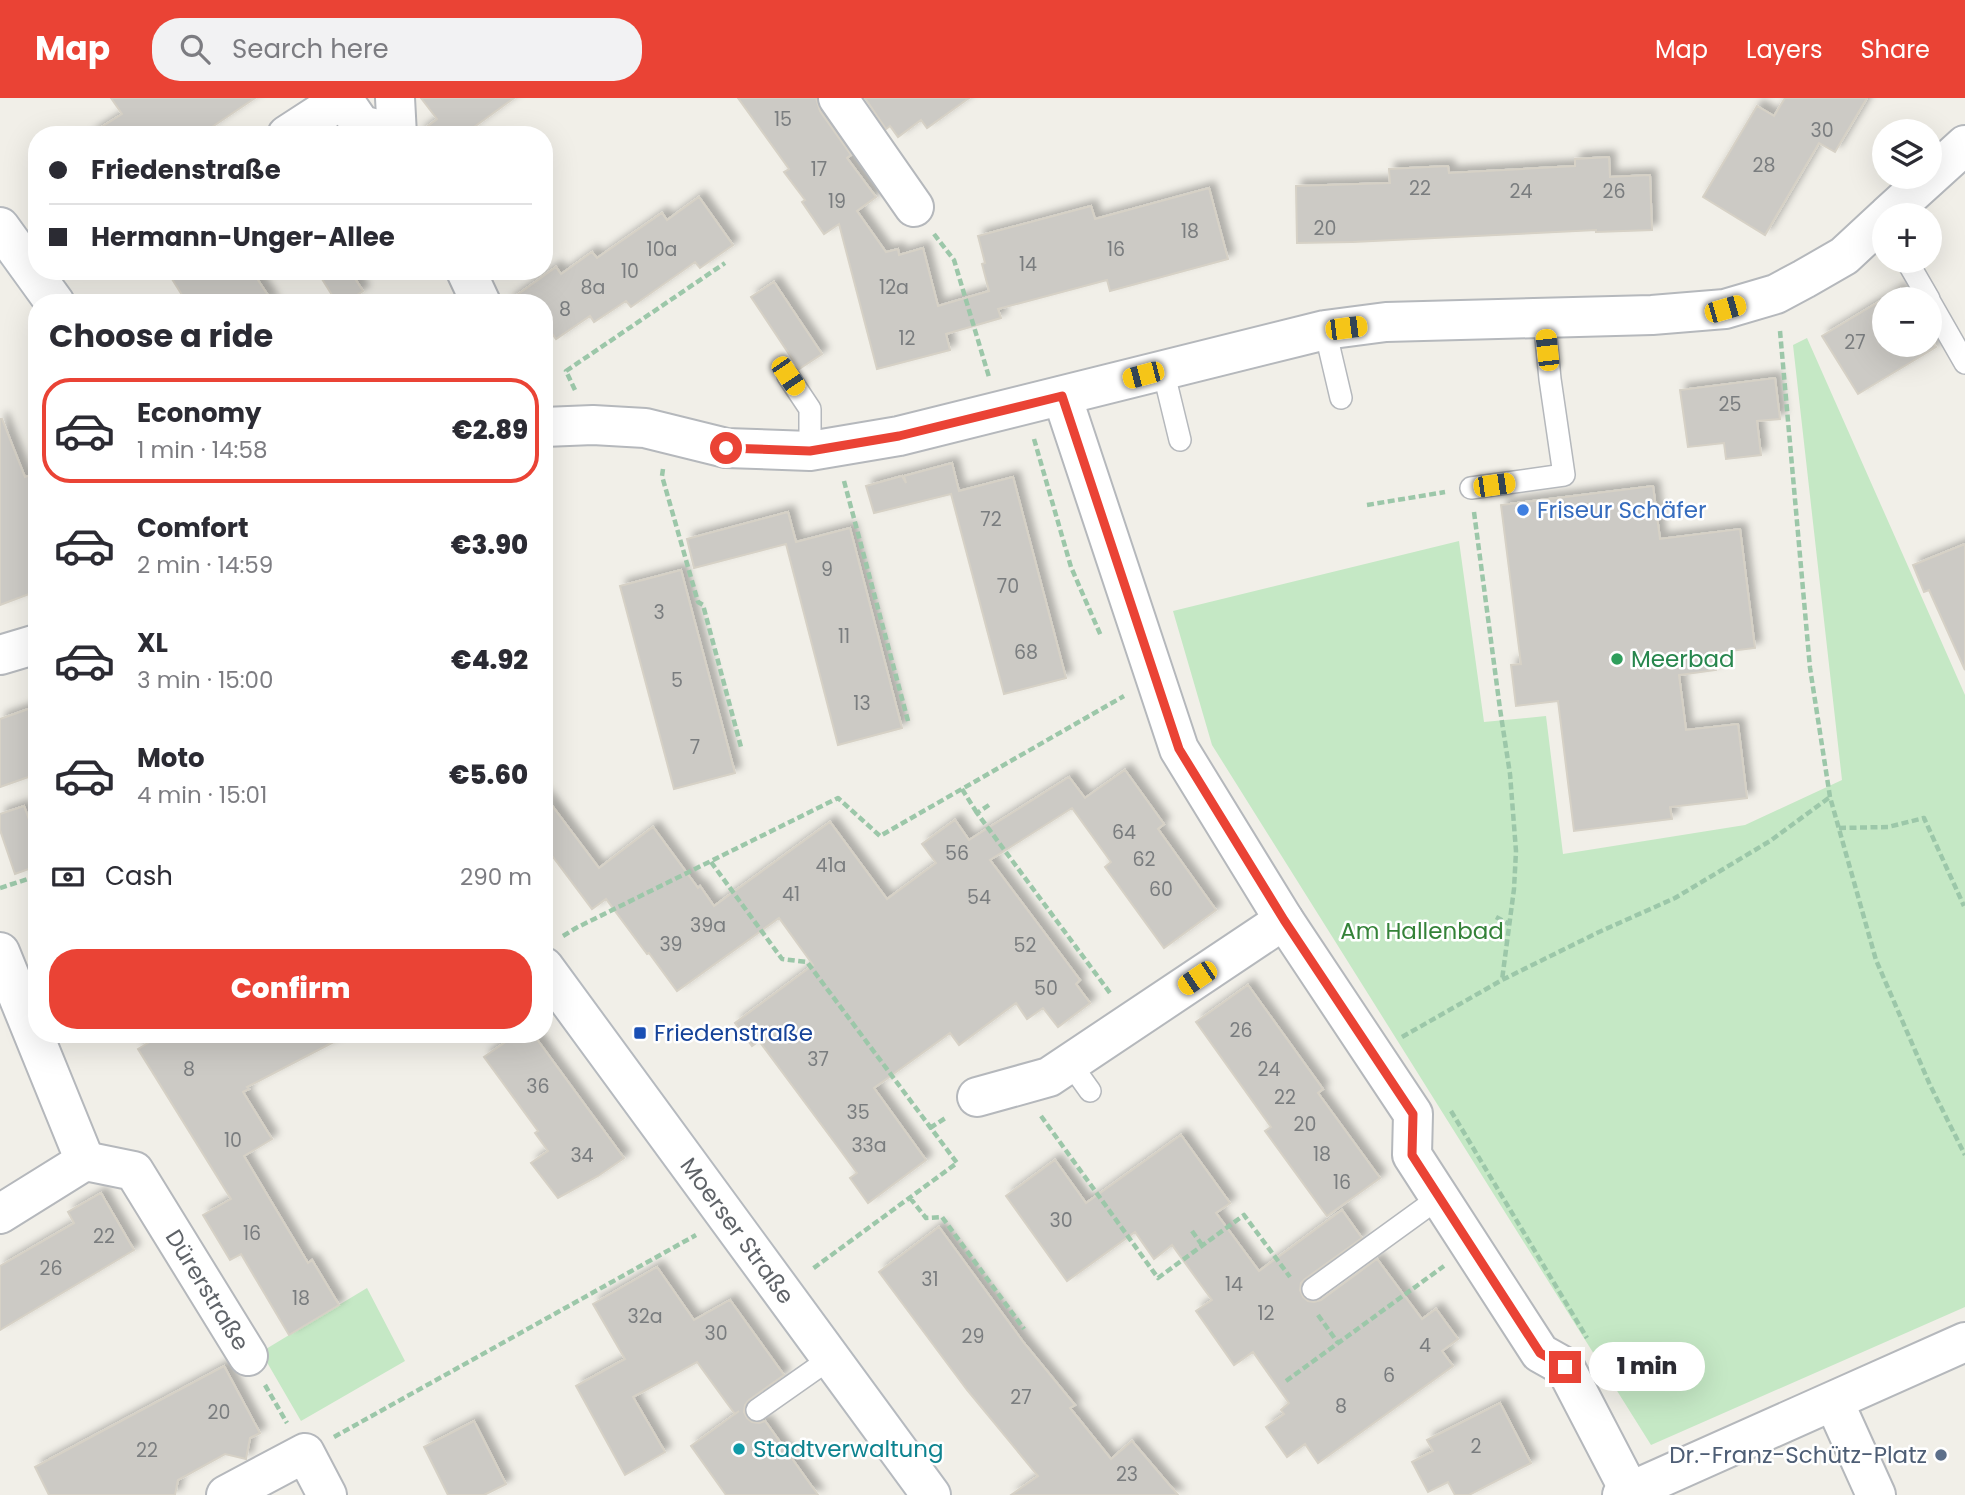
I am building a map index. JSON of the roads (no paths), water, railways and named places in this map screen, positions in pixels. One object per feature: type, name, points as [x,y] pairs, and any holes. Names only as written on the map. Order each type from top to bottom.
[{"type":"street","points":[[303,126],[343,98],[361,125],[396,122]]},
{"type":"street","points":[[838,98],[914,207]]},
{"type":"street","points":[[1905,203],[1965,145]]},
{"type":"street","points":[[0,227],[28,266]]},
{"type":"street","points":[[553,427],[593,425],[645,428],[726,448],[823,449],[899,436],[1325,330],[1387,322],[1652,316],[1725,309],[1776,294],[1844,256],[1872,233]]},
{"type":"street","points":[[1062,396],[1179,749],[1284,920],[1413,1114],[1412,1155],[1540,1353],[1565,1367],[1626,1493],[1965,1342]]},
{"type":"street","points":[[0,655],[28,647]]},
{"type":"street","points":[[977,1097],[1049,1077],[1080,1077],[1131,1022],[1284,920]]},
{"type":"street","points":[[0,952],[28,1021]]},
{"type":"street","name":"Moerser Straße","points":[[553,958],[727,1217],[931,1495]]},
{"type":"street","points":[[0,1214],[85,1161],[37,1043]]},
{"type":"street","name":"Dürerstraße","points":[[85,1161],[134,1171],[248,1356]]},
{"type":"street","points":[[1834,1402],[1876,1495]]},
{"type":"street","points":[[226,1495],[305,1453],[327,1495]]},
{"type":"lane","points":[[1471,488],[1564,475],[1544,318]]},
{"type":"lane","points":[[1942,323],[1965,363]]},
{"type":"lane","points":[[1325,330],[1341,398]]},
{"type":"lane","points":[[1163,370],[1180,440]]},
{"type":"lane","points":[[788,376],[810,409],[823,449]]},
{"type":"lane","points":[[1307,1293],[1440,1197]]},
{"type":"lane","points":[[757,1410],[831,1358]]},
{"type":"place","name":"Friseur Schäfer","points":[[1523,510]]},
{"type":"place","name":"Meerbad","points":[[1617,659]]},
{"type":"place","name":"Friedenstraße","points":[[640,1033]]},
{"type":"place","name":"Stadtverwaltung","points":[[739,1449]]},
{"type":"place","name":"Dr.-Franz-Schütz-Platz","points":[[1941,1455]]},
{"type":"park label","name":"Am Hallenbad","points":[[1422,931]]}]
